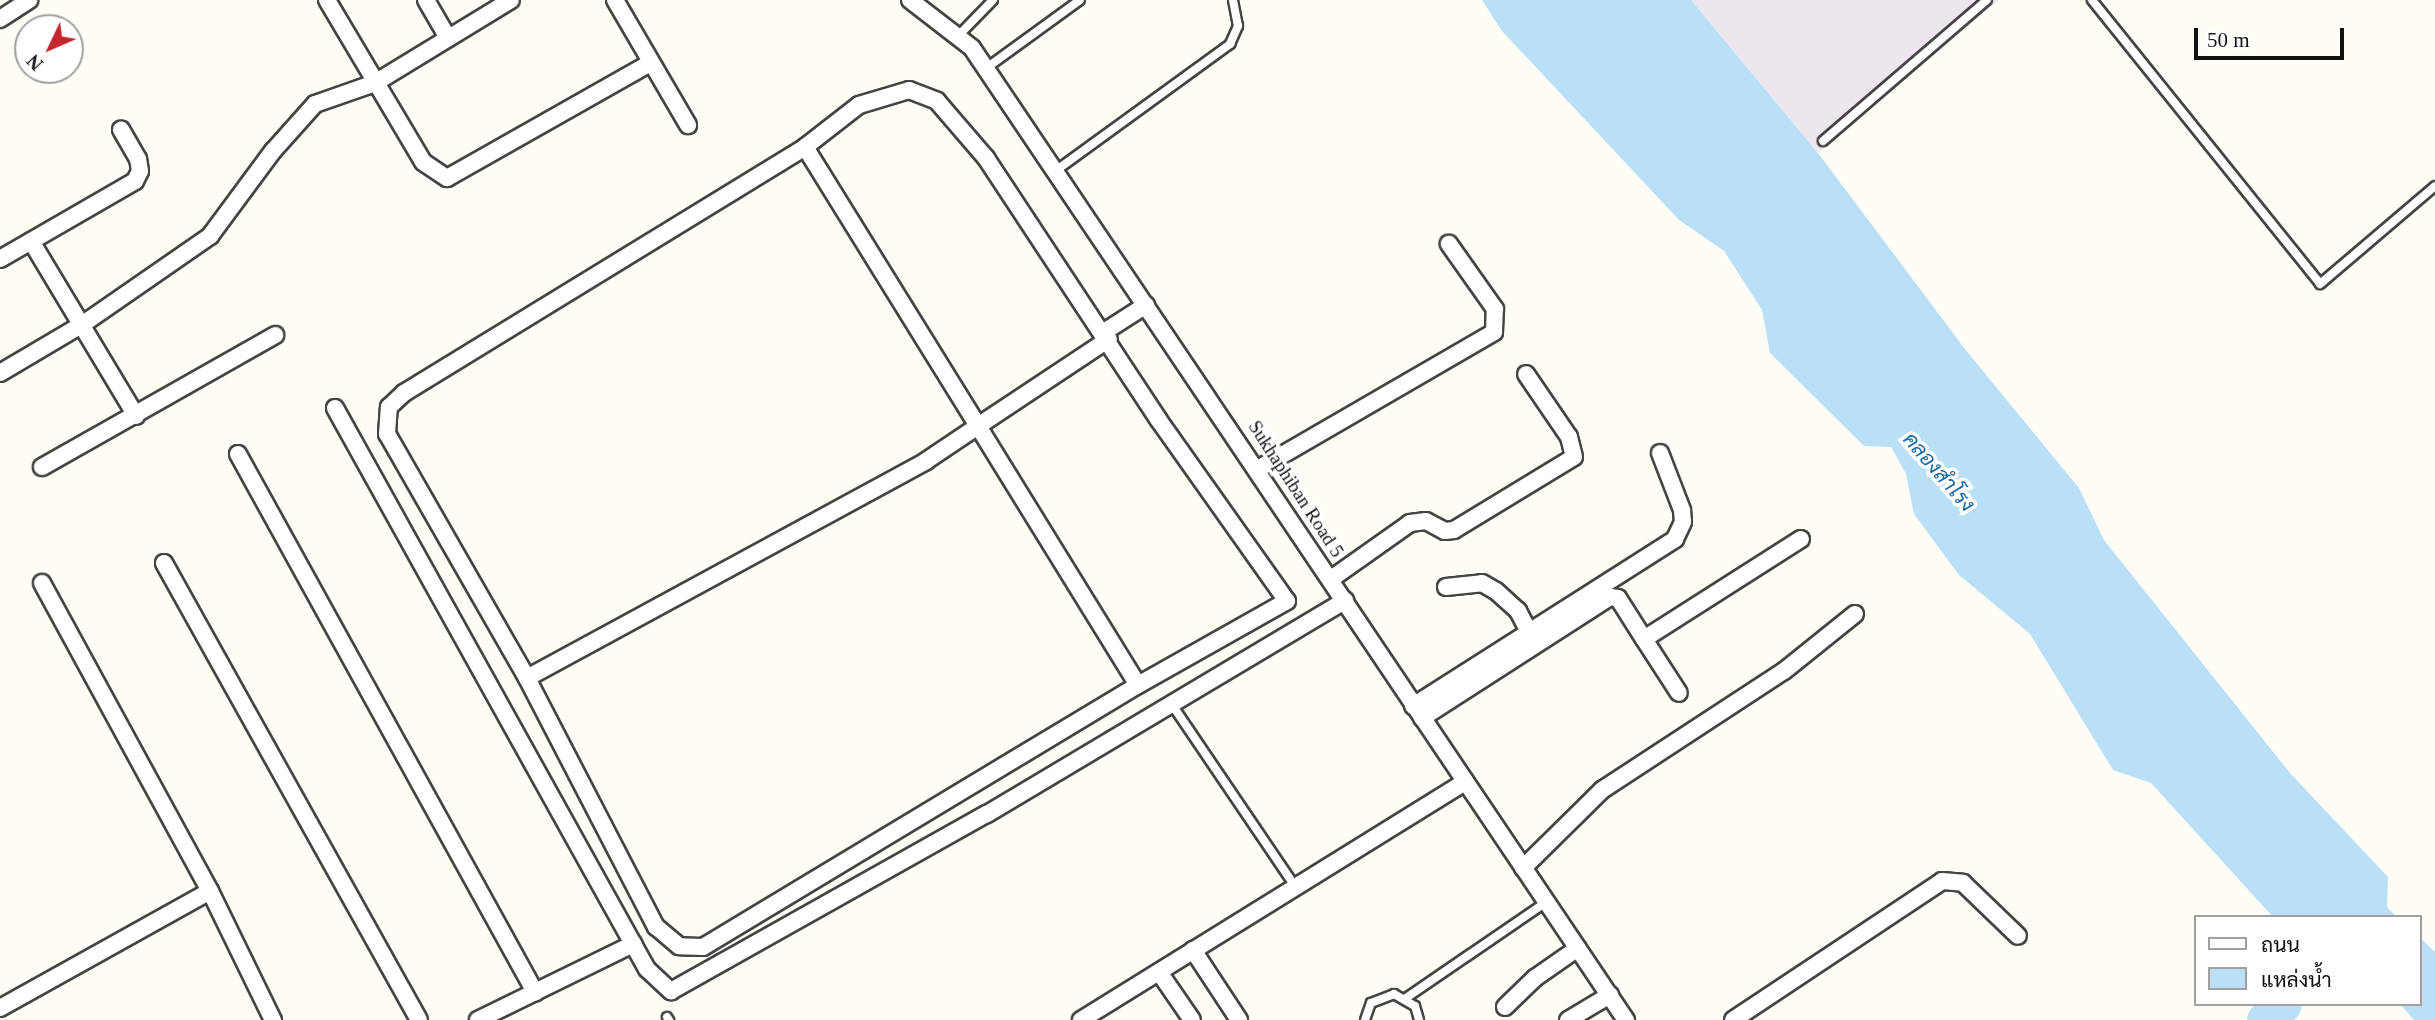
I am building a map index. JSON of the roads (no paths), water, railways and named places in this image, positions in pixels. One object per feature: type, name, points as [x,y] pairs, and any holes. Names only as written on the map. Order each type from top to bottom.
[{"type":"street","points":[[0,19],[29,0]]},
{"type":"street","points":[[327,0],[422,162],[447,178],[650,63]]},
{"type":"street","points":[[426,0],[448,38]]},
{"type":"street","points":[[0,373],[83,324],[210,236],[273,151],[315,104],[375,83],[511,0]]},
{"type":"street","points":[[615,0],[688,125]]},
{"type":"street","name":"Sukhaphiban Road 5","points":[[910,0],[958,36],[985,69],[1258,469],[1626,1020]]},
{"type":"street","points":[[909,90],[937,101],[986,158],[1107,335],[1158,419],[1287,601],[1138,685],[703,947],[678,946],[656,927],[527,678],[387,434],[389,407],[404,393],[805,147],[859,105],[909,90]]},
{"type":"street","points":[[0,259],[135,181],[140,171],[138,159],[121,129]]},
{"type":"street","points":[[805,147],[1138,685]]},
{"type":"street","points":[[31,241],[136,416]]},
{"type":"street","points":[[1258,469],[1494,332],[1494,309],[1448,244]]},
{"type":"street","points":[[527,678],[926,461],[1146,305]]},
{"type":"street","points":[[42,467],[275,335]]},
{"type":"street","points":[[1331,579],[1410,523],[1419,520],[1445,531],[1454,530],[1574,457],[1569,437],[1526,374]]},
{"type":"street","points":[[335,408],[633,944],[664,987],[678,989],[987,814],[1345,601]]},
{"type":"street","points":[[1418,712],[1530,634],[1654,555],[1681,532],[1678,493],[1660,453]]},
{"type":"street","points":[[238,454],[535,992]]},
{"type":"street","points":[[1644,639],[1801,539]]},
{"type":"street","points":[[164,564],[419,1020]]},
{"type":"street","points":[[42,583],[210,891],[273,1020]]},
{"type":"street","points":[[1446,587],[1462,583],[1489,587],[1508,600],[1530,634]]},
{"type":"street","points":[[1418,712],[1610,597],[1618,597],[1679,693]]},
{"type":"street","points":[[1523,868],[1602,790],[1784,671],[1855,614]]},
{"type":"street","points":[[1088,1018],[1465,782]]},
{"type":"street","points":[[1733,1020],[1942,881],[1963,883],[2018,936]]},
{"type":"street","points":[[0,1008],[210,891]]},
{"type":"street","points":[[478,1020],[633,944]]},
{"type":"street","points":[[1505,1007],[1535,978],[1578,948]]},
{"type":"street","points":[[1193,950],[1239,1020]]},
{"type":"street","points":[[1159,972],[1192,1020]]},
{"type":"street","points":[[1568,1020],[1610,995]]},
{"type":"lane","points":[[958,36],[993,0]]},
{"type":"lane","points":[[985,69],[1080,0]]},
{"type":"lane","points":[[1054,172],[1230,44],[1238,26],[1233,0]]},
{"type":"lane","points":[[1823,141],[1987,0]]},
{"type":"lane","points":[[2092,0],[2320,284],[2435,186]]},
{"type":"lane","points":[[1175,709],[1295,886]]},
{"type":"lane","points":[[1365,1020],[1371,1003],[1382,996],[1406,998],[1546,902]]},
{"type":"lane","points":[[1406,998],[1419,1020]]},
{"type":"water","name":"คลองสำโรง","points":[[1482,0],[1691,0],[1818,153],[1965,349],[2079,488],[2104,540],[2290,773],[2388,877],[2387,907],[2395,915],[2271,915],[2151,783],[2113,770],[2030,634],[1959,575],[1914,514],[1906,474],[1891,447],[1864,446],[1770,353],[1762,310],[1724,251],[1679,220],[1501,30]]},
{"type":"water","points":[[2421,939],[2435,952],[2435,1020],[2414,1020],[2402,1006],[2421,1006]]},
{"type":"waterway","points":[[2265,1020],[2281,1006]]}]
